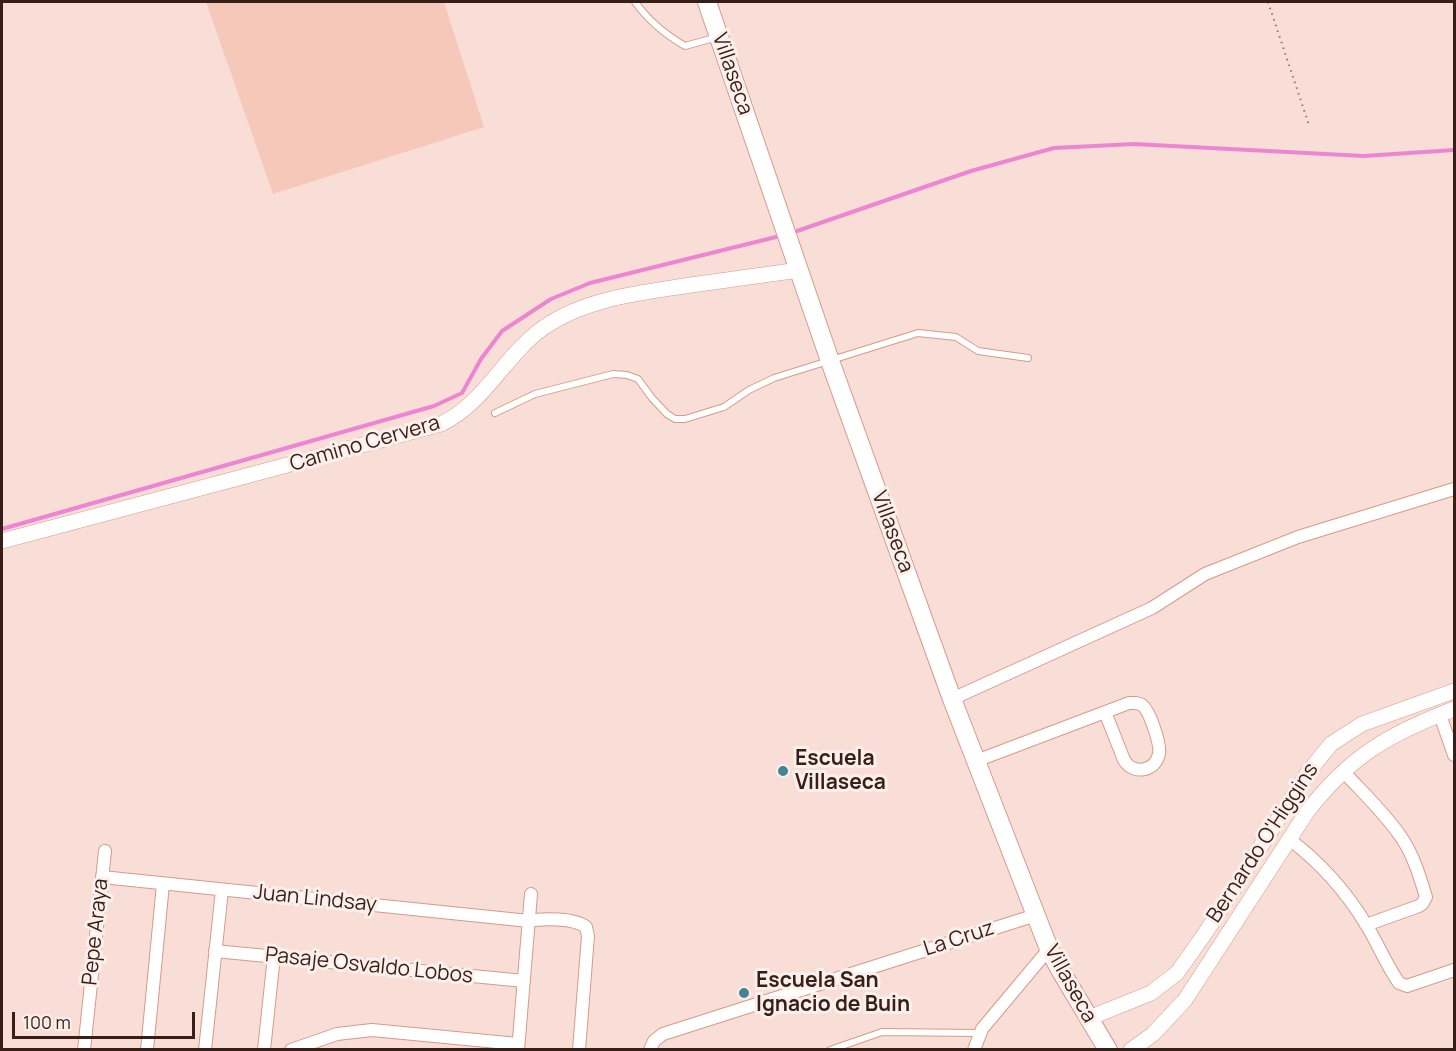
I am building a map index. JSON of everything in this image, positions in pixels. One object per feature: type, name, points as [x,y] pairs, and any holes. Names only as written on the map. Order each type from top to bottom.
[{"type":"main road","name":"Villaseca","points":[[707,2],[830,361],[952,699],[1049,950],[1108,1050]]},
{"type":"street","name":"Camino Cervera","points":[[2,542],[441,424],[469,407],[514,354],[534,335],[561,317],[593,304],[655,291],[799,270]]},
{"type":"street","points":[[952,699],[1152,608],[1204,574],[1298,537],[1455,489]]},
{"type":"street","name":"Bernardo O'Higgins","points":[[1089,1018],[1151,993],[1177,973],[1317,760],[1339,737],[1376,718],[1455,691]]},
{"type":"street","points":[[976,761],[1105,712],[1132,702],[1145,708],[1159,745],[1159,754],[1155,763],[1143,770],[1135,770],[1128,766],[1105,712]]},
{"type":"street","name":"Bernardo O'Higgins","points":[[1131,1050],[1159,1028],[1185,1000],[1307,812],[1342,771],[1390,737],[1455,709]]},
{"type":"street","points":[[1440,715],[1455,755]]},
{"type":"street","points":[[1342,771],[1393,825],[1403,839],[1426,897],[1419,906],[1366,925]]},
{"type":"street","points":[[1290,801],[1307,812]]},
{"type":"street","points":[[1289,839],[1325,868],[1366,925],[1397,980],[1403,985],[1455,970]]},
{"type":"street","name":"Pepe Araya","points":[[84,1050],[105,851]]},
{"type":"street","name":"Juan Lindsay","points":[[102,877],[529,921],[547,920],[583,924],[587,930],[579,1050]]},
{"type":"street","points":[[147,1050],[163,884]]},
{"type":"street","points":[[206,1050],[222,890]]},
{"type":"street","points":[[291,1050],[337,1034],[372,1030],[518,1047],[531,894]]},
{"type":"street","name":"La Cruz","points":[[650,1050],[654,1041],[663,1034],[1036,915]]},
{"type":"street","points":[[974,1050],[980,1033],[994,1013],[1049,950]]},
{"type":"street","name":"Pasaje Osvaldo Lobos","points":[[215,951],[524,981]]},
{"type":"street","points":[[264,1050],[274,957]]},
{"type":"lane","points":[[635,2],[671,37],[685,46],[719,37]]},
{"type":"lane","points":[[495,413],[535,394],[613,374],[627,375],[639,380],[667,414],[675,419],[685,419],[724,407],[749,390],[774,378],[918,333],[956,337],[978,351],[1028,358]]},
{"type":"lane","points":[[830,1050],[882,1032],[980,1033]]},
{"type":"path","points":[[1268,2],[1309,125]]},
{"type":"shaded area","points":[[206,2],[444,2],[484,127],[273,194]]},
{"type":"waterway","points":[[797,231],[971,171],[1054,148],[1134,144],[1364,156],[1454,150]]},
{"type":"waterway","points":[[2,529],[434,406],[462,393],[481,359],[502,331],[551,299],[590,283],[776,237]]},
{"type":"place","name":"Escuela Villaseca","points":[[783,771]]},
{"type":"place","name":"Escuela San Ignacio de Buin","points":[[744,993]]}]
